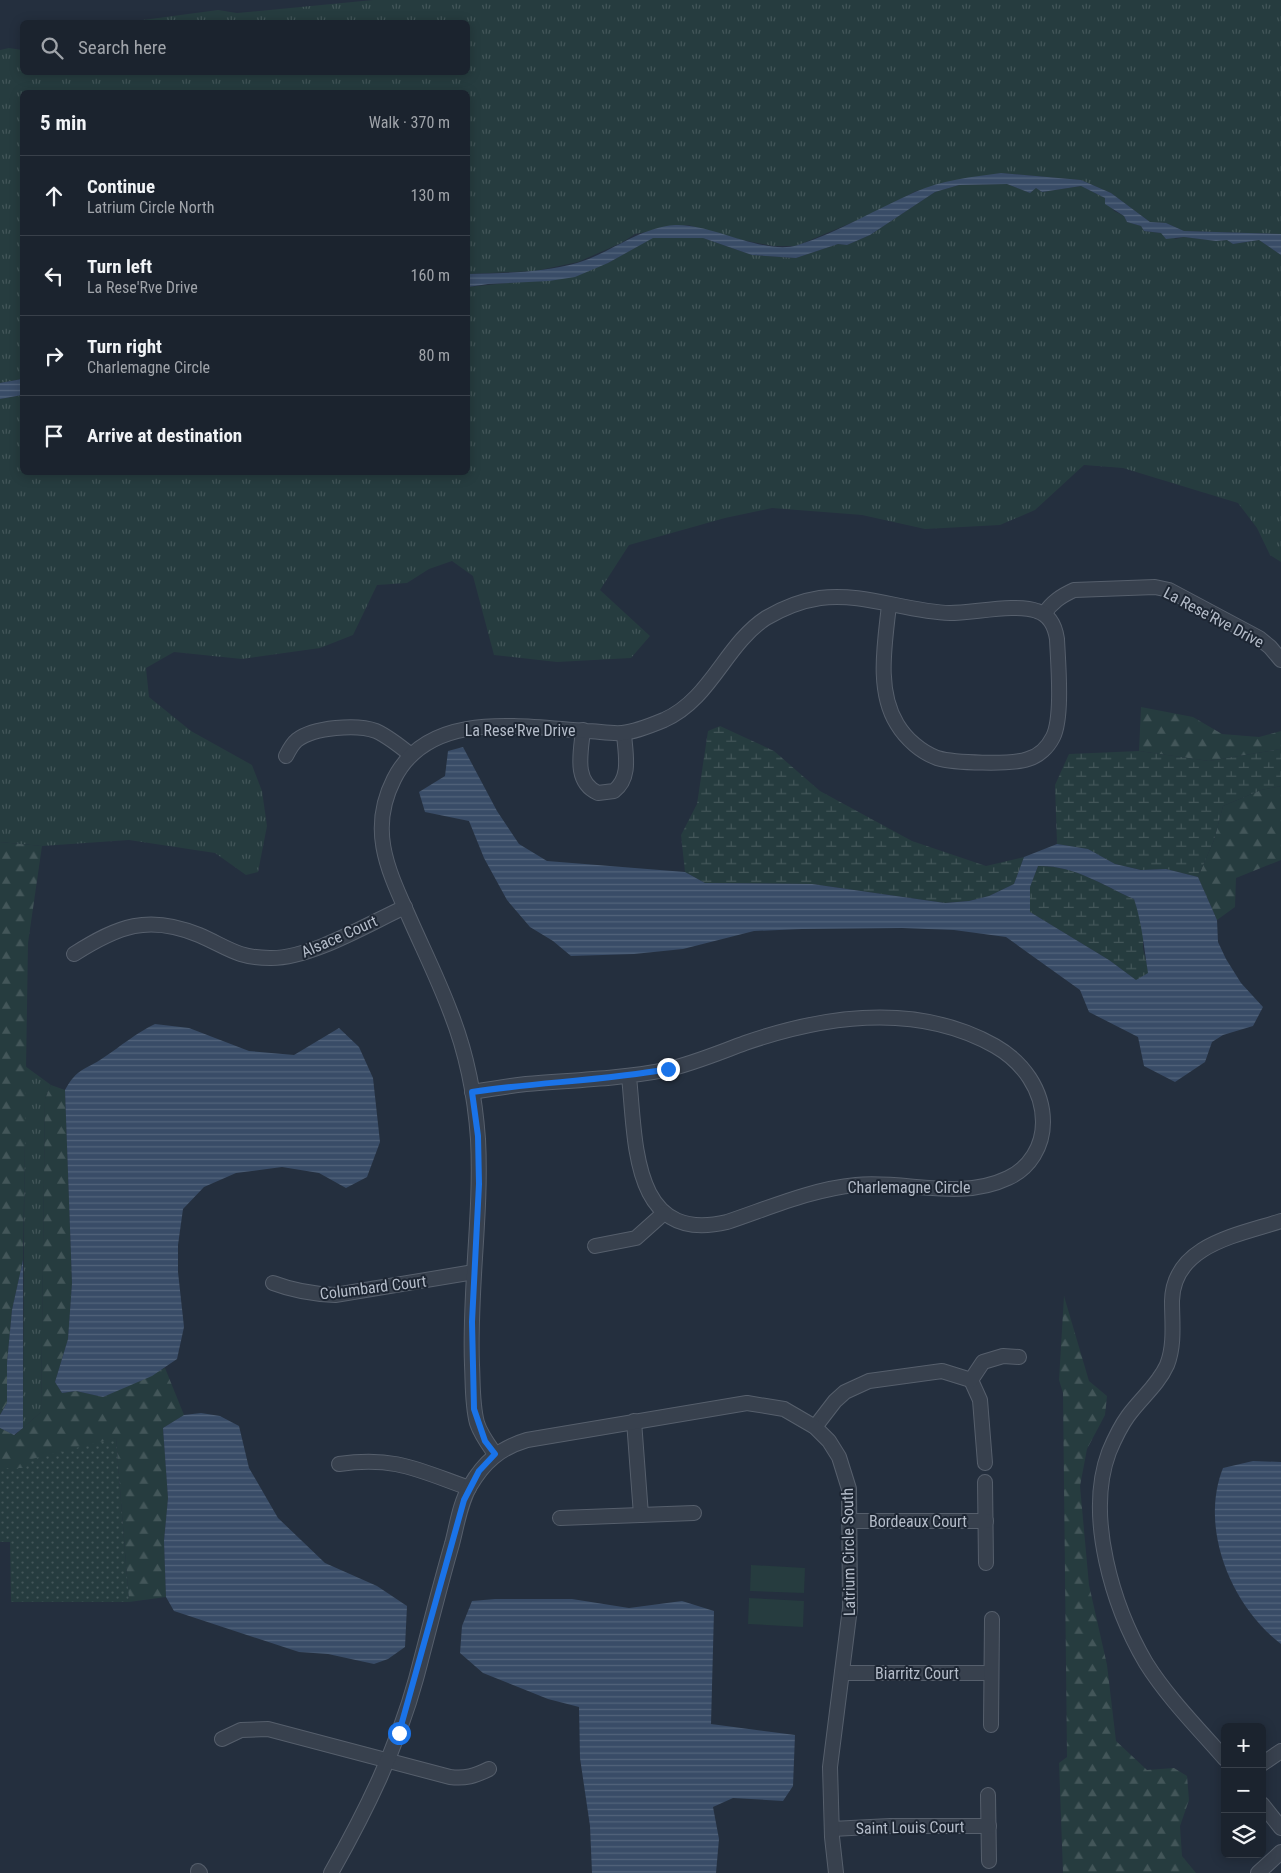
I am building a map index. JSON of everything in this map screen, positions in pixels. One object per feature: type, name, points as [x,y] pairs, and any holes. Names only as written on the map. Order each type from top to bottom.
[{"type":"street","name":"La Rese'Rve Drive","points":[[495,1454],[481,1433],[474,1409],[472,1348],[479,1184],[478,1136],[468,1067],[450,1009],[386,862],[381,830],[388,793],[396,774],[411,755],[440,735],[459,729],[485,727],[624,733],[664,720],[684,708],[708,685],[747,634],[760,622],[781,609],[821,598],[845,596],[889,605],[950,613],[1026,608],[1044,614],[1062,595],[1074,590],[1155,587],[1169,590],[1259,638],[1281,660]]},
{"type":"street","points":[[889,605],[884,676],[889,708],[897,725],[920,749],[937,758],[955,762],[1017,762],[1039,754],[1048,746],[1057,724],[1057,639],[1056,629],[1044,614]]},
{"type":"street","points":[[286,756],[293,745],[304,736],[349,727],[376,732],[393,740],[411,755]]},
{"type":"street","points":[[582,730],[581,777],[585,784],[598,793],[614,791],[624,779],[626,770],[624,733]]},
{"type":"street","name":"Alsace Court","points":[[74,954],[112,931],[135,925],[160,925],[180,928],[240,955],[283,958],[316,948],[405,907]]},
{"type":"street","name":"Charlemagne Circle","points":[[472,1092],[522,1084],[629,1077],[668,1069],[780,1033],[827,1022],[864,1017],[894,1017],[925,1020],[954,1027],[977,1036],[1001,1049],[1019,1064],[1031,1079],[1042,1108],[1043,1125],[1040,1141],[1032,1159],[1021,1171],[990,1185],[937,1189],[875,1184],[854,1185],[823,1190],[713,1225],[693,1225],[678,1221],[664,1213],[652,1201],[641,1169],[629,1077]]},
{"type":"street","points":[[595,1246],[636,1238],[664,1213]]},
{"type":"street","points":[[1221,1754],[1167,1692],[1147,1663],[1127,1626],[1106,1556],[1102,1522],[1104,1476],[1108,1455],[1117,1434],[1128,1416],[1160,1379],[1167,1364],[1172,1347],[1173,1284],[1178,1272],[1186,1262],[1209,1244],[1281,1221]]},
{"type":"street","name":"Columbard Court","points":[[273,1283],[300,1292],[335,1295],[474,1272]]},
{"type":"street","points":[[971,1380],[983,1362],[1003,1356],[1019,1357]]},
{"type":"street","points":[[815,1427],[835,1401],[845,1392],[869,1381],[942,1371],[971,1380],[980,1400],[985,1463]]},
{"type":"street","name":"Latrium Circle South","points":[[495,1454],[510,1445],[527,1440],[634,1420],[747,1403],[784,1409],[815,1427],[829,1442],[839,1457],[849,1489],[851,1521],[850,1608],[830,1767],[832,1829],[836,1873]]},
{"type":"street","points":[[634,1420],[641,1515]]},
{"type":"street","points":[[331,1873],[361,1819],[388,1762],[404,1719],[469,1488],[479,1471],[495,1454]]},
{"type":"street","points":[[340,1464],[372,1460],[400,1463],[469,1488]]},
{"type":"street","name":"Bordeaux Court","points":[[985,1482],[986,1563]]},
{"type":"street","points":[[560,1518],[694,1512]]},
{"type":"street","name":"Bordeaux Court","points":[[851,1521],[986,1521]]},
{"type":"street","points":[[991,1725],[992,1619]]},
{"type":"street","name":"Biarritz Court","points":[[842,1673],[991,1674]]},
{"type":"street","points":[[222,1739],[241,1730],[268,1729],[450,1777],[470,1777],[489,1769]]},
{"type":"street","points":[[1266,1761],[1281,1751]]},
{"type":"street","points":[[988,1795],[989,1860]]},
{"type":"street","points":[[1266,1809],[1281,1828]]},
{"type":"street","name":"Saint Louis Court","points":[[832,1829],[890,1826],[989,1826]]},
{"type":"street","points":[[1258,1873],[1281,1852]]},
{"type":"green space","points":[[373,0],[1281,0],[1281,234],[1184,231],[1166,223],[1150,222],[1111,193],[1081,180],[1001,173],[916,191],[870,215],[796,246],[773,246],[742,240],[688,225],[635,234],[621,243],[578,262],[535,271],[470,274],[470,90],[20,90],[20,379],[0,383],[0,50],[9,48],[20,50],[20,75],[470,75],[470,20],[143,20],[218,10],[237,13]]},
{"type":"green space","points":[[1007,184],[1030,193],[1036,188],[1042,192],[1081,186],[1105,198],[1114,211],[1124,216],[1127,222],[1141,226],[1144,231],[1161,233],[1176,239],[1184,237],[1216,241],[1227,240],[1233,244],[1259,240],[1281,255],[1281,562],[1270,555],[1257,528],[1238,503],[1123,468],[1084,465],[1035,510],[1000,525],[925,529],[862,515],[772,508],[725,518],[629,545],[600,590],[650,636],[631,658],[557,662],[494,655],[473,576],[452,561],[429,569],[407,583],[377,585],[353,635],[320,648],[242,659],[174,652],[146,668],[149,697],[191,731],[252,765],[262,791],[267,826],[258,872],[246,875],[215,853],[129,840],[42,846],[0,842],[0,399],[20,395],[20,475],[470,475],[470,287],[517,282],[608,263],[652,238],[703,238],[752,255],[796,258],[838,244],[847,245],[870,235],[935,192],[959,185]]},
{"type":"green space","points":[[1141,707],[1193,717],[1222,734],[1259,737],[1281,731],[1281,749],[1209,761],[1139,751]]},
{"type":"green space","points":[[720,726],[774,751],[820,791],[912,841],[986,866],[1024,857],[1014,884],[989,896],[969,901],[945,903],[812,884],[705,883],[685,872],[681,835],[697,804],[708,731]]},
{"type":"green space","points":[[1281,749],[1281,786],[1261,790],[1223,806],[1214,840],[1198,877],[1166,869],[1142,870],[1115,864],[1088,849],[1057,844],[1055,785],[1069,754],[1139,751],[1209,761]]},
{"type":"green space","points":[[1281,786],[1281,860],[1236,878],[1235,907],[1217,920],[1198,877],[1214,840],[1223,806],[1261,790]]},
{"type":"green space","points":[[0,842],[42,846],[28,943],[23,1260],[12,1310],[7,1363],[7,1403],[0,1415]]},
{"type":"green space","points":[[1038,866],[1076,872],[1134,899],[1143,926],[1143,949],[1149,973],[1136,980],[1109,960],[1030,912],[1030,887]]},
{"type":"green space","points":[[25,1066],[51,1085],[45,1099],[41,1412],[23,1428]]},
{"type":"green space","points":[[51,1085],[65,1090],[72,1283],[68,1339],[55,1382],[62,1393],[76,1391],[103,1397],[165,1368],[184,1415],[163,1428],[168,1498],[164,1541],[166,1597],[129,1602],[116,1438],[26,1468],[0,1468],[0,1428],[15,1435],[41,1412],[45,1099]]},
{"type":"green space","points":[[1064,1296],[1089,1381],[1107,1396],[1105,1415],[1087,1449],[1080,1486],[1089,1585],[1107,1665],[1116,1741],[1147,1770],[1174,1768],[1187,1776],[1189,1800],[1180,1826],[1182,1856],[1196,1873],[1063,1873],[1059,1763],[1067,1757],[1063,1393],[1059,1380]]},
{"type":"green space","points":[[116,1438],[129,1602],[11,1602],[10,1542],[0,1542],[0,1468],[25,1468],[32,1459]]},
{"type":"green space","points":[[751,1565],[805,1568],[804,1593],[750,1591]]},
{"type":"green space","points":[[749,1598],[804,1601],[803,1627],[748,1624]]},
{"type":"water","points":[[1001,173],[1081,180],[1111,193],[1150,222],[1166,223],[1184,231],[1281,234],[1281,255],[1259,240],[1233,244],[1227,240],[1216,241],[1184,237],[1166,239],[1161,233],[1144,231],[1141,226],[1127,222],[1124,216],[1105,204],[1105,198],[1081,186],[1042,192],[1036,188],[1030,193],[1007,184],[959,185],[935,192],[870,235],[847,245],[838,244],[796,258],[752,255],[703,238],[653,238],[608,263],[575,277],[549,281],[470,287],[470,274],[522,272],[550,269],[577,263],[649,231],[675,225],[705,229],[770,246],[785,247],[798,245],[828,234],[925,188],[957,180]]},
{"type":"water","points":[[20,379],[20,395],[0,399],[0,383]]},
{"type":"water","points":[[463,747],[497,811],[519,844],[547,861],[685,872],[705,883],[812,884],[945,903],[969,901],[989,896],[1014,884],[1024,857],[1057,844],[1088,849],[1115,864],[1141,870],[1166,869],[1198,877],[1217,920],[1218,942],[1226,959],[1241,983],[1263,1007],[1253,1026],[1223,1035],[1212,1042],[1205,1062],[1175,1082],[1144,1066],[1138,1037],[1089,1012],[1080,990],[1006,937],[954,930],[902,928],[754,931],[683,949],[634,954],[571,956],[553,941],[530,927],[507,900],[484,858],[469,821],[425,812],[419,792],[445,776],[448,751]],"holes":[[[1038,866],[1076,872],[1134,899],[1141,926],[1148,973],[1136,980],[1109,960],[1030,912],[1030,887]]]},
{"type":"water","points":[[155,1024],[189,1028],[249,1051],[294,1055],[339,1028],[359,1047],[373,1078],[380,1142],[367,1177],[346,1188],[319,1173],[282,1167],[236,1173],[204,1187],[183,1209],[178,1245],[178,1272],[184,1327],[177,1359],[152,1376],[103,1397],[76,1391],[62,1393],[55,1382],[68,1339],[72,1283],[65,1090],[74,1077],[82,1070],[103,1058],[141,1031]]},
{"type":"water","points":[[23,1260],[23,1428],[14,1435],[0,1428],[0,1415],[7,1403],[7,1363],[12,1310]]},
{"type":"water","points":[[201,1413],[220,1416],[239,1426],[249,1468],[278,1518],[325,1563],[377,1586],[407,1606],[405,1647],[388,1659],[374,1664],[328,1654],[299,1652],[174,1611],[166,1597],[164,1541],[168,1498],[163,1428],[184,1415]]},
{"type":"water","points":[[1253,1461],[1281,1462],[1281,1644],[1263,1628],[1247,1609],[1234,1587],[1224,1564],[1218,1540],[1215,1515],[1217,1491],[1223,1468]]},
{"type":"water","points":[[495,1599],[572,1599],[629,1608],[682,1601],[714,1611],[711,1724],[795,1735],[793,1786],[783,1801],[733,1798],[713,1807],[719,1839],[716,1873],[592,1873],[590,1826],[580,1758],[579,1707],[548,1699],[483,1673],[460,1653],[462,1626],[472,1601]]},
{"type":"route","points":[[399,1733],[416,1680],[464,1500],[479,1471],[495,1454],[485,1441],[474,1409],[472,1322],[479,1184],[478,1136],[472,1092],[522,1084],[629,1077],[668,1069]]}]
